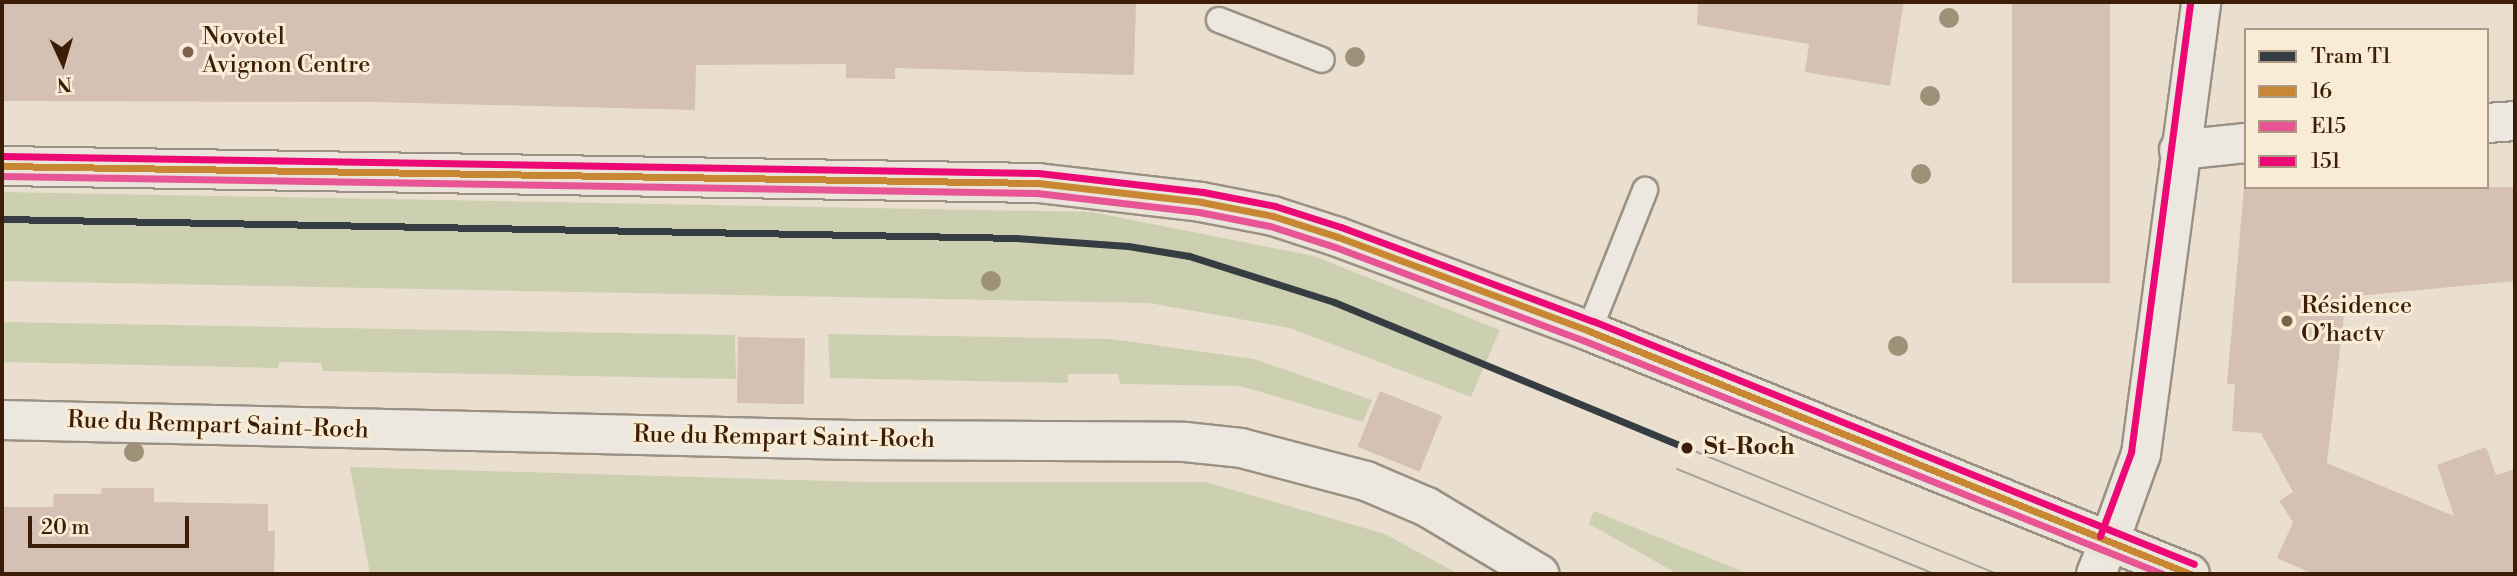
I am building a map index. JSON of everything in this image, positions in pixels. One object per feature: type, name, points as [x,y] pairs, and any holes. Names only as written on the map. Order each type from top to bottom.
[{"type":"main road","points":[[2,166],[1038,183],[1120,191],[1273,216],[1589,331],[2103,557],[2190,574]]},
{"type":"street","points":[[2103,557],[2141,454],[2179,150],[2201,2]]},
{"type":"street","points":[[2489,123],[2515,121]]},
{"type":"street","points":[[2179,150],[2244,143]]},
{"type":"street","name":"Rue du Rempart Saint-Roch","points":[[2,420],[825,439],[1185,442],[1241,448],[1366,481],[1427,507],[1539,574]]},
{"type":"lane","points":[[1219,20],[1322,60]]},
{"type":"lane","points":[[1589,331],[1645,190]]},
{"type":"green space","points":[[2,192],[1092,212],[1314,256],[1500,330],[1471,397],[1290,328],[1149,303],[2,281]]},
{"type":"green space","points":[[2,322],[735,335],[736,379],[323,371],[321,363],[279,362],[278,368],[2,362]]},
{"type":"green space","points":[[828,334],[1111,339],[1254,359],[1372,400],[1363,422],[1240,386],[1120,384],[1118,374],[1068,374],[1068,383],[830,378]]},
{"type":"green space","points":[[350,467],[868,482],[1206,482],[1385,534],[1459,574],[370,574]]},
{"type":"green space","points":[[1594,511],[1749,574],[1678,574],[1589,524]]},
{"type":"building","points":[[3,2],[1136,2],[1134,75],[895,68],[895,79],[846,78],[846,64],[696,65],[695,110],[373,102],[2,101]]},
{"type":"building","points":[[1698,2],[1904,2],[1890,86],[1805,72],[1809,44],[1697,25]]},
{"type":"building","points":[[2012,2],[2110,2],[2110,283],[2012,283]]},
{"type":"building","name":"Résidence O’hactv","points":[[2244,187],[2515,187],[2515,281],[2346,297],[2327,463],[2454,516],[2437,465],[2486,447],[2496,475],[2515,469],[2515,574],[2313,574],[2277,558],[2293,522],[2279,501],[2293,492],[2261,433],[2232,431],[2235,384],[2227,384]]},
{"type":"building","points":[[738,337],[805,338],[804,404],[737,403]]},
{"type":"building","points":[[1380,391],[1442,416],[1420,472],[1358,447]]},
{"type":"building","points":[[102,488],[154,488],[154,502],[268,504],[268,531],[275,531],[274,574],[2,574],[2,507],[53,507],[54,494],[101,494]]},
{"type":"tram line","name":"T1","points":[[2,219],[1016,238],[1128,246],[1189,256],[1334,302],[1687,448]]},
{"type":"tram line","points":[[1687,448],[1998,574]]},
{"type":"tram line","points":[[1677,469],[1934,574]]},
{"type":"transit line","name":"151","points":[[2100,536],[2131,452],[2190,2]]},
{"type":"transit line","name":"151","points":[[2,156],[1038,173],[1203,192],[1275,206],[1341,227],[1593,321],[2194,564]]},
{"type":"transit line","name":"16","points":[[2,166],[1038,183],[1201,202],[1273,216],[1338,237],[1589,331],[2190,574]]},
{"type":"transit line","name":"E15","points":[[2,176],[1037,193],[1199,212],[1270,226],[1335,247],[1585,341],[2163,574]]},
{"type":"place","name":"Novotel Avignon Centre","points":[[188,52]]},
{"type":"place","name":"Résidence O’hactv","points":[[2287,321]]},
{"type":"place","name":"St-Roch","points":[[1687,448]]}]
